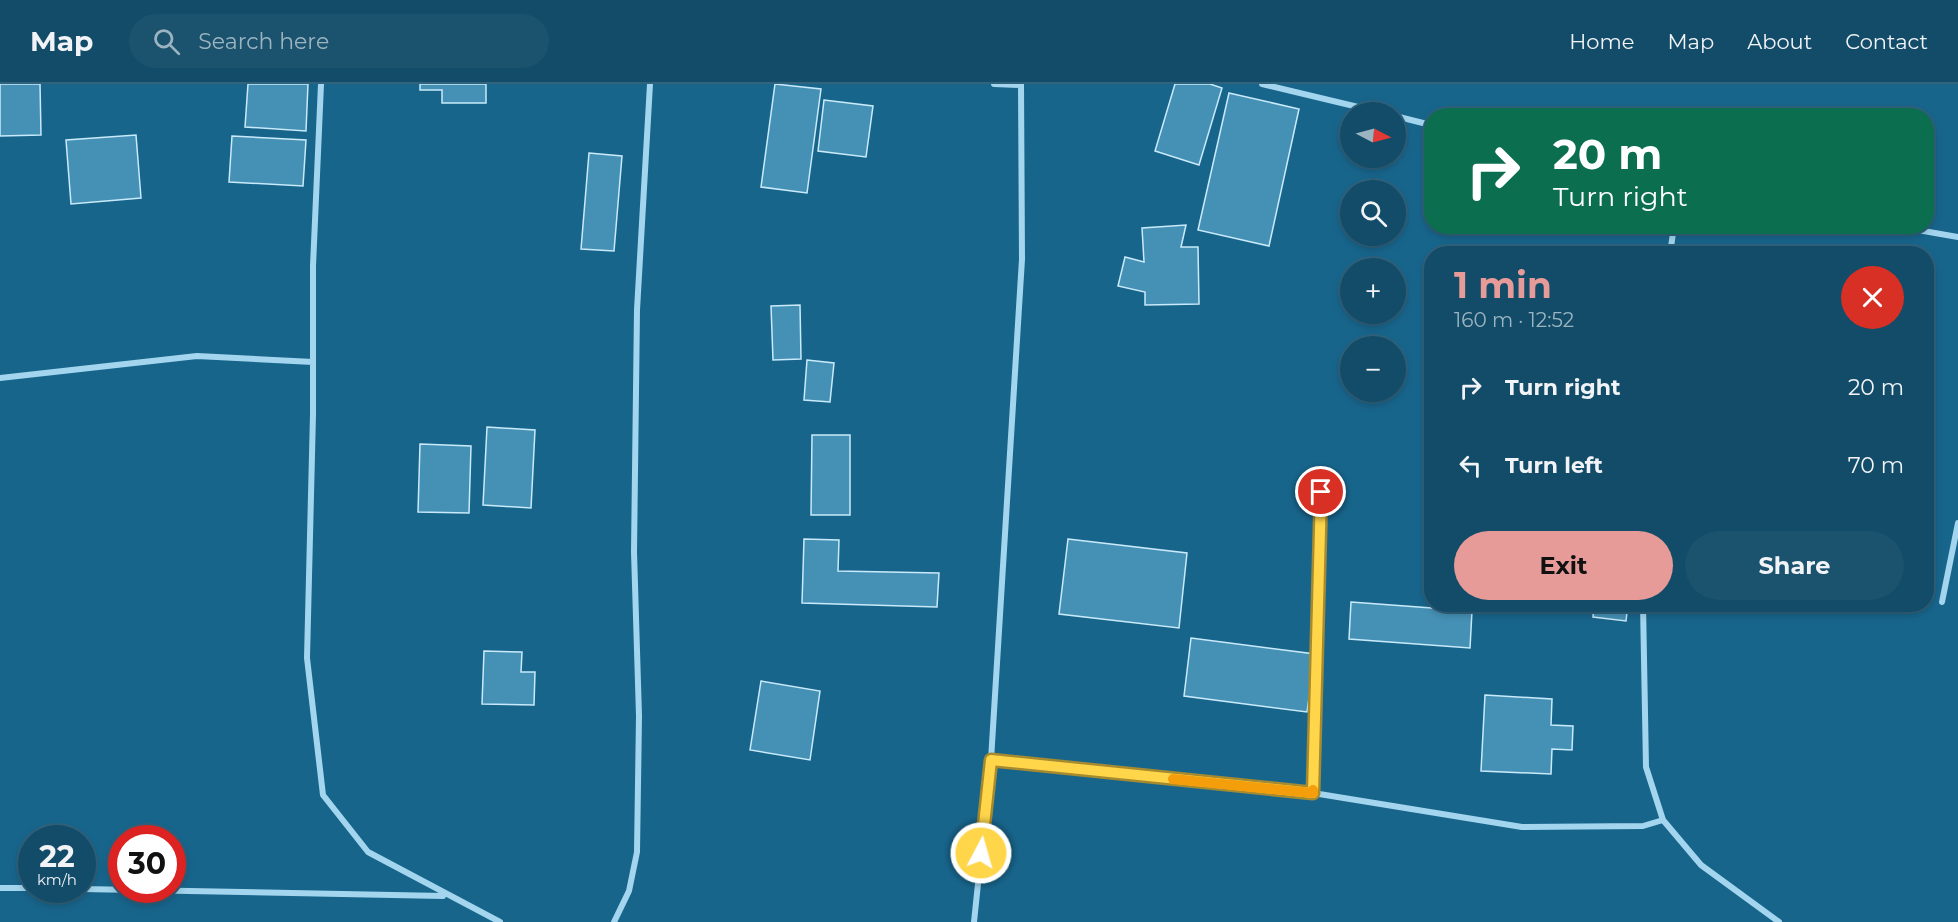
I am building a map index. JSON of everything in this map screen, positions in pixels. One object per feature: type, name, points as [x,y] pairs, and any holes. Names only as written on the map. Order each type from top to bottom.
[{"type":"street","points":[[321,84],[313,266],[307,658],[323,795],[368,852],[447,896],[500,922]]},
{"type":"street","points":[[614,922],[629,891],[637,852],[639,716],[634,552],[636,310],[650,84]]},
{"type":"street","points":[[974,922],[991,760],[1022,259],[1021,85],[994,84]]},
{"type":"street","points":[[1262,84],[1340,103]]},
{"type":"street","points":[[1406,119],[1424,123]]},
{"type":"street","points":[[1934,233],[1958,237]]},
{"type":"street","points":[[0,378],[197,356],[313,362]]},
{"type":"street","points":[[1313,793],[1321,492]]},
{"type":"street","points":[[1942,602],[1958,523]]},
{"type":"street","points":[[1643,612],[1646,767],[1663,820],[1701,865],[1779,922]]},
{"type":"street","points":[[991,760],[1313,793],[1522,827],[1643,826],[1663,820]]},
{"type":"street","points":[[0,888],[18,888]]},
{"type":"street","points":[[96,889],[447,896]]},
{"type":"building","points":[[0,84],[40,84],[41,135],[0,136]]},
{"type":"building","points":[[248,84],[308,84],[306,131],[245,127]]},
{"type":"building","points":[[420,84],[486,84],[486,103],[442,103],[442,90],[420,90]]},
{"type":"building","points":[[775,84],[821,89],[807,193],[761,187]]},
{"type":"building","points":[[1175,84],[1210,84],[1222,88],[1199,165],[1155,151]]},
{"type":"building","points":[[1229,93],[1299,109],[1269,246],[1198,230]]},
{"type":"building","points":[[824,100],[873,106],[866,157],[818,151]]},
{"type":"building","points":[[136,135],[141,198],[71,204],[66,140]]},
{"type":"building","points":[[232,136],[306,140],[303,186],[229,182]]},
{"type":"building","points":[[589,153],[622,156],[614,251],[581,249]]},
{"type":"building","points":[[1186,225],[1181,247],[1198,247],[1199,304],[1145,305],[1145,292],[1118,286],[1125,257],[1144,262],[1142,228]]},
{"type":"building","points":[[800,305],[801,359],[773,360],[771,306]]},
{"type":"building","points":[[807,360],[834,363],[830,402],[804,400]]},
{"type":"building","points":[[487,427],[535,430],[531,508],[483,505]]},
{"type":"building","points":[[812,435],[850,435],[850,515],[811,515]]},
{"type":"building","points":[[420,444],[471,446],[469,513],[418,512]]},
{"type":"building","points":[[804,539],[839,540],[838,571],[939,573],[937,607],[802,603]]},
{"type":"building","points":[[1068,539],[1187,553],[1179,628],[1059,614]]},
{"type":"building","points":[[1351,602],[1424,607],[1424,612],[1472,612],[1470,648],[1349,639]]},
{"type":"building","points":[[1593,612],[1627,612],[1626,621],[1593,617]]},
{"type":"building","points":[[1191,638],[1315,654],[1307,712],[1184,696]]},
{"type":"building","points":[[484,651],[522,652],[521,672],[535,672],[534,705],[482,704]]},
{"type":"building","points":[[761,681],[820,691],[810,760],[750,750]]},
{"type":"building","points":[[1485,695],[1552,699],[1551,725],[1573,726],[1572,750],[1552,749],[1551,774],[1481,771]]},
{"type":"slow traffic","points":[[1173,779],[1313,793],[1313,790]]},
{"type":"route","points":[[981,853],[991,760],[1313,793],[1321,492]]}]
